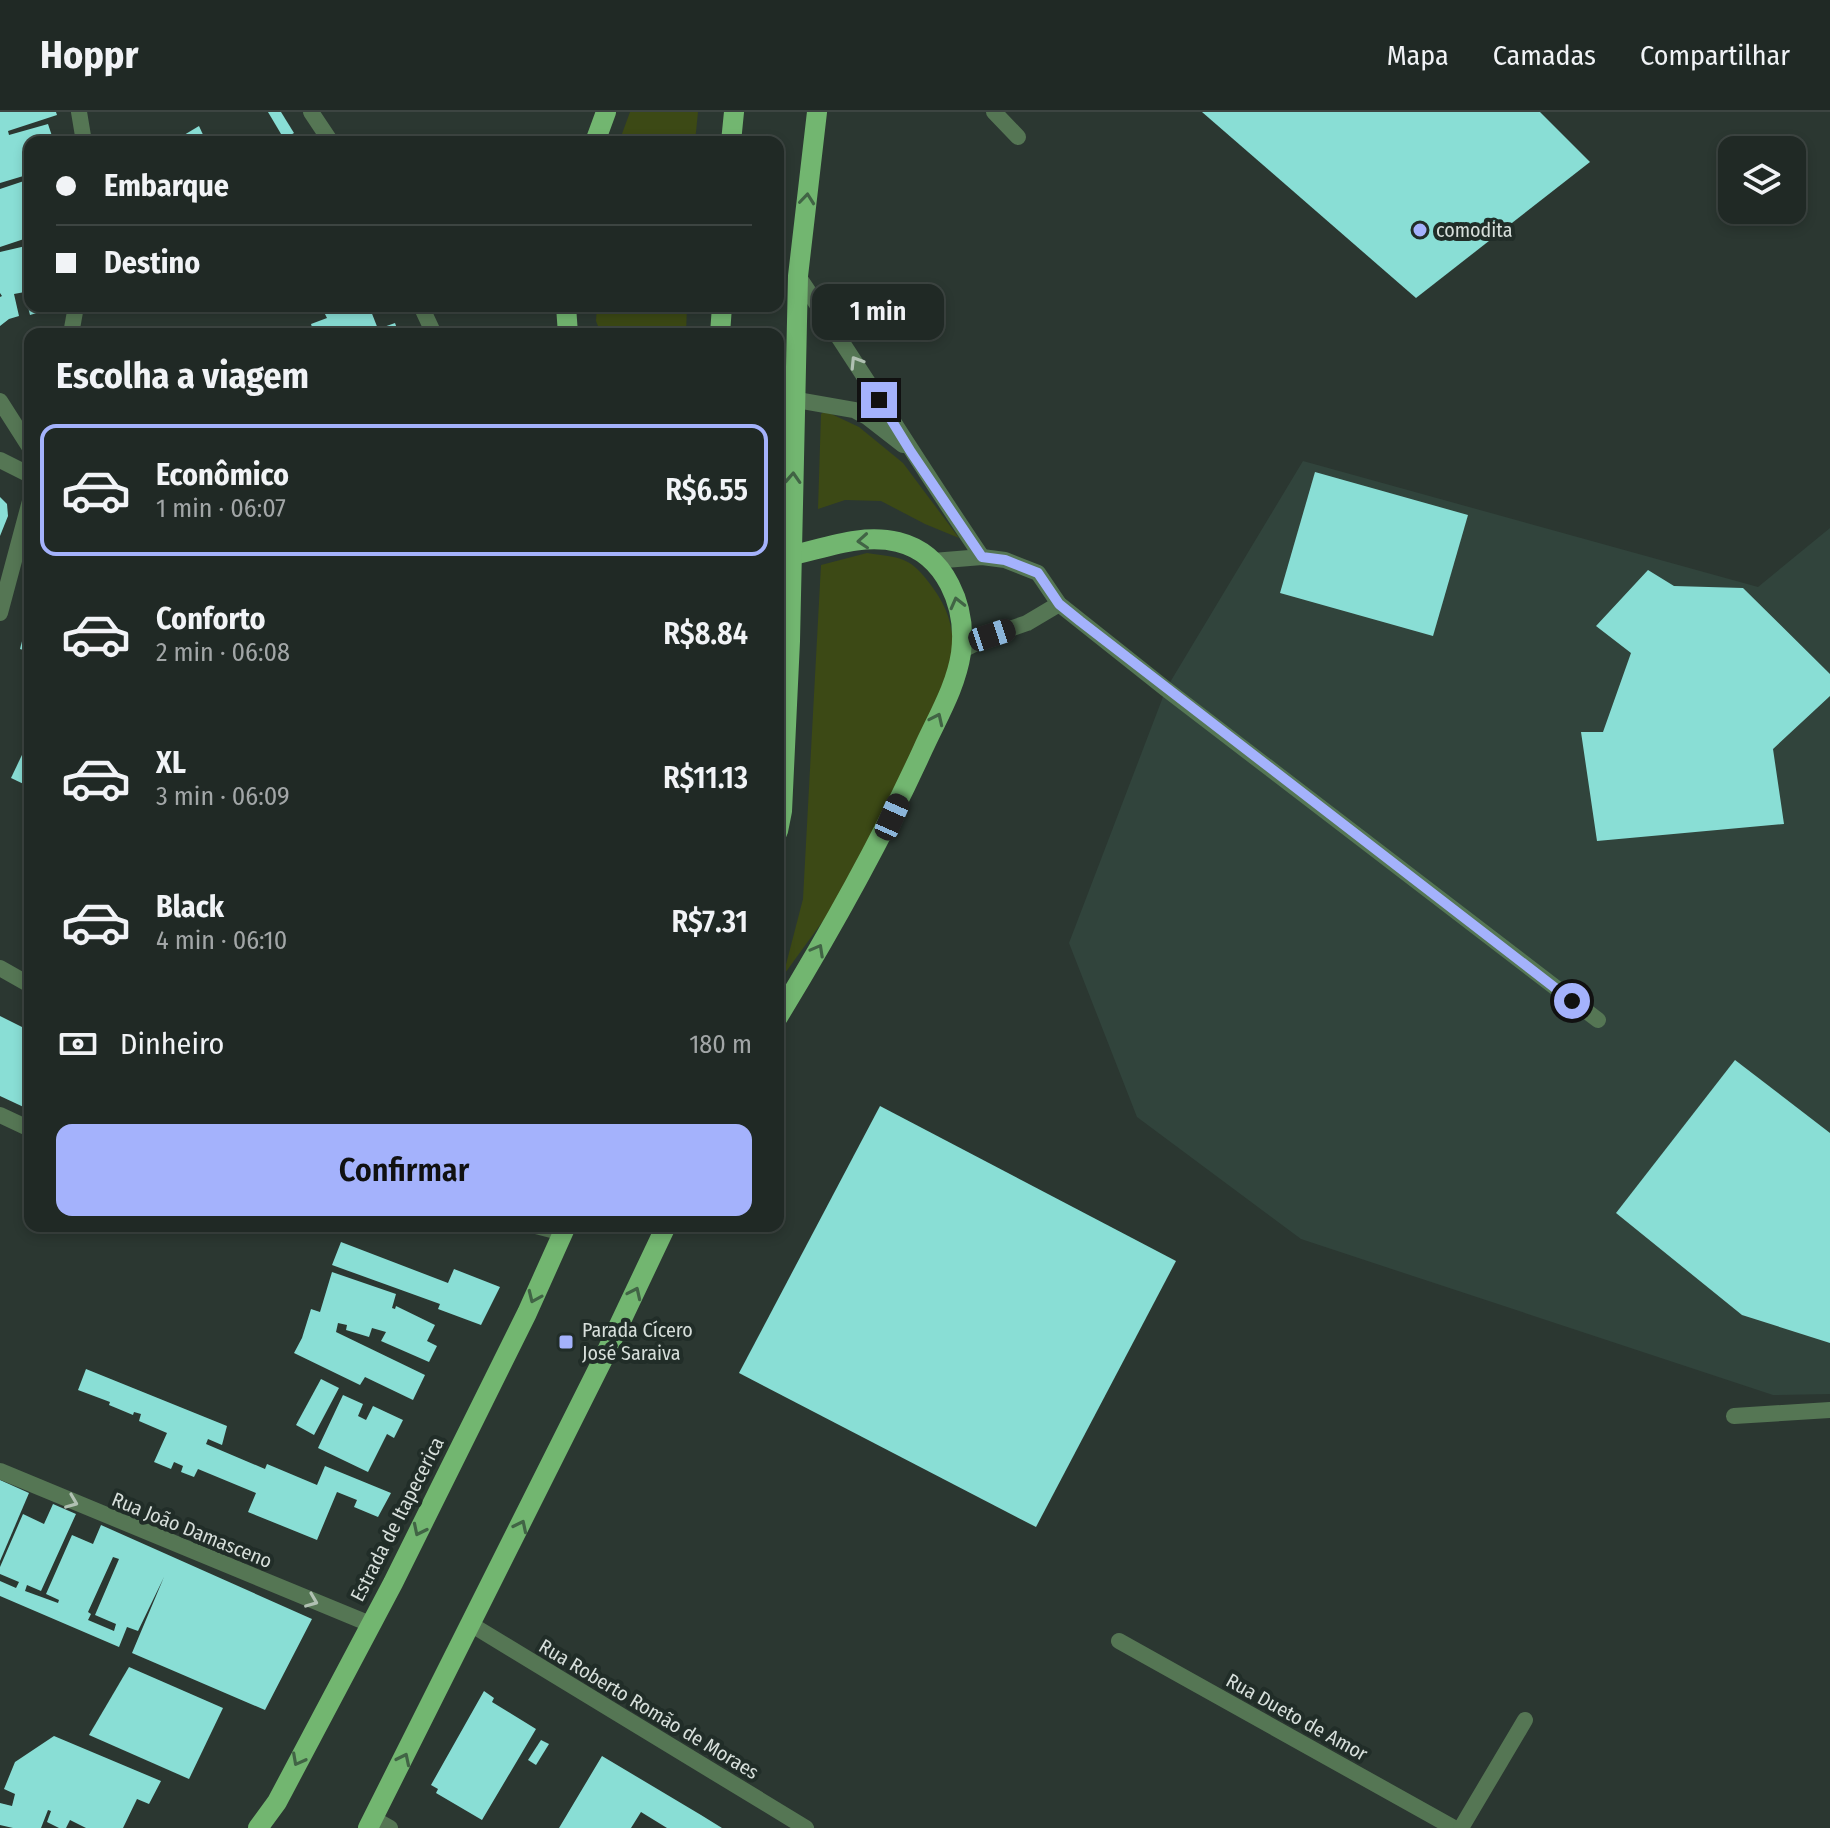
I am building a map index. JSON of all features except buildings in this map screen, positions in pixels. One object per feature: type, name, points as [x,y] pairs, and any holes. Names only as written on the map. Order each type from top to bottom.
[{"type":"main road","points":[[597,136],[606,112]]},
{"type":"main road","points":[[732,136],[734,112]]},
{"type":"main road","points":[[784,768],[790,641],[784,557],[787,400],[817,112]]},
{"type":"main road","points":[[784,557],[867,539],[897,542],[933,561],[953,588],[961,620],[961,651],[955,679],[892,817],[784,1007]]},
{"type":"main road","name":"Estrada de Itapecerica","points":[[258,1828],[277,1802],[393,1583],[520,1328],[564,1232]]},
{"type":"main road","points":[[378,1825],[663,1232]]},
{"type":"street","points":[[79,112],[83,136]]},
{"type":"street","points":[[311,112],[327,136]]},
{"type":"street","points":[[994,112],[1018,137]]},
{"type":"street","points":[[798,276],[982,557]]},
{"type":"street","points":[[787,400],[854,410],[911,452]]},
{"type":"street","points":[[0,401],[24,439]]},
{"type":"street","points":[[0,460],[24,472]]},
{"type":"street","points":[[0,613],[24,523]]},
{"type":"street","points":[[933,561],[982,557],[1005,560],[1038,573],[1059,604],[1598,1020]]},
{"type":"street","points":[[961,651],[992,635],[1027,623],[1059,604]]},
{"type":"street","points":[[0,968],[24,982]]},
{"type":"street","points":[[0,1115],[24,1126]]},
{"type":"street","points":[[1734,1416],[1830,1410]]},
{"type":"street","name":"Rua João Damasceno","points":[[0,1471],[370,1624]]},
{"type":"street","name":"Rua Roberto Romão de Moraes","points":[[472,1625],[806,1828]]},
{"type":"street","name":"Rua Dueto de Amor","points":[[1119,1641],[1454,1828]]},
{"type":"street","points":[[1461,1828],[1525,1720]]},
{"type":"shaded area","points":[[1303,461],[1758,587],[1830,528],[1830,1394],[1773,1395],[1301,1239],[1137,1117],[1069,943],[1166,689]]},
{"type":"green space","points":[[630,112],[698,112],[696,136],[621,136]]},
{"type":"green space","points":[[597,312],[687,312],[686,328],[599,328]]},
{"type":"green space","points":[[825,411],[859,427],[903,463],[959,538],[881,501],[845,500],[818,509],[821,414]]},
{"type":"green space","points":[[867,553],[889,556],[912,565],[933,588],[946,610],[952,631],[953,652],[943,694],[887,828],[784,975],[803,899],[821,565]]},
{"type":"place","name":"comodita","points":[[1420,230]]},
{"type":"place","name":"Parada Cícero José Saraiva","points":[[566,1342]]},
{"type":"route","points":[[879,400],[982,557],[1005,560],[1038,573],[1059,604],[1080,621],[1572,1001]]}]
